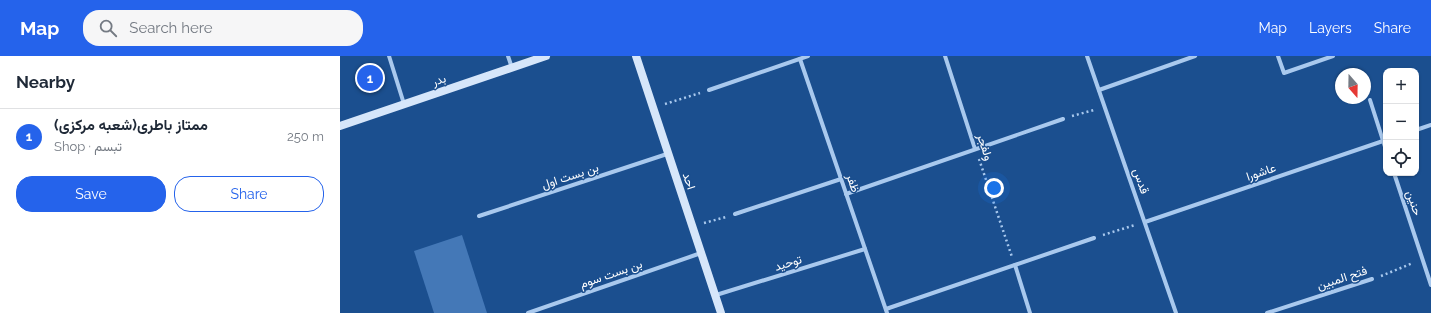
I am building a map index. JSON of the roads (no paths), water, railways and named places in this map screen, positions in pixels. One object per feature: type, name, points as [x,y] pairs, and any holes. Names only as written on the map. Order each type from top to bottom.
[{"type":"street","points":[[389,56],[404,104]]},
{"type":"street","points":[[508,56],[512,68]]},
{"type":"street","name":"بدر","points":[[340,126],[546,56]]},
{"type":"street","name":"احد","points":[[636,56],[667,154],[721,313]]},
{"type":"street","points":[[709,90],[808,56]]},
{"type":"street","name":"ولفجر","points":[[945,56],[975,149]]},
{"type":"street","name":"قدس","points":[[1086,56],[1176,313]]},
{"type":"street","points":[[1099,90],[1195,56]]},
{"type":"street","points":[[1278,56],[1284,73],[1333,56]]},
{"type":"street","name":"ظفر","points":[[800,58],[887,311]]},
{"type":"street","points":[[1371,103],[1384,140]]},
{"type":"street","points":[[846,194],[1063,119]]},
{"type":"street","points":[[1419,129],[1431,125]]},
{"type":"street","name":"عاشورا","points":[[1145,222],[1383,141]]},
{"type":"street","name":"بن بست اول","points":[[479,216],[667,154]]},
{"type":"street","name":"حنین","points":[[1395,176],[1431,285]]},
{"type":"street","points":[[735,214],[841,178]]},
{"type":"street","points":[[887,311],[1094,238]]},
{"type":"street","name":"توحید","points":[[716,295],[866,249]]},
{"type":"street","name":"بن بست سوم","points":[[528,313],[701,253]]},
{"type":"street","points":[[1015,265],[1030,313]]},
{"type":"street","name":"فتح المبین","points":[[1267,313],[1372,279]]},
{"type":"place","name":"ممتاز باطری(شعبه مرکزی)","points":[[370,78]]}]
